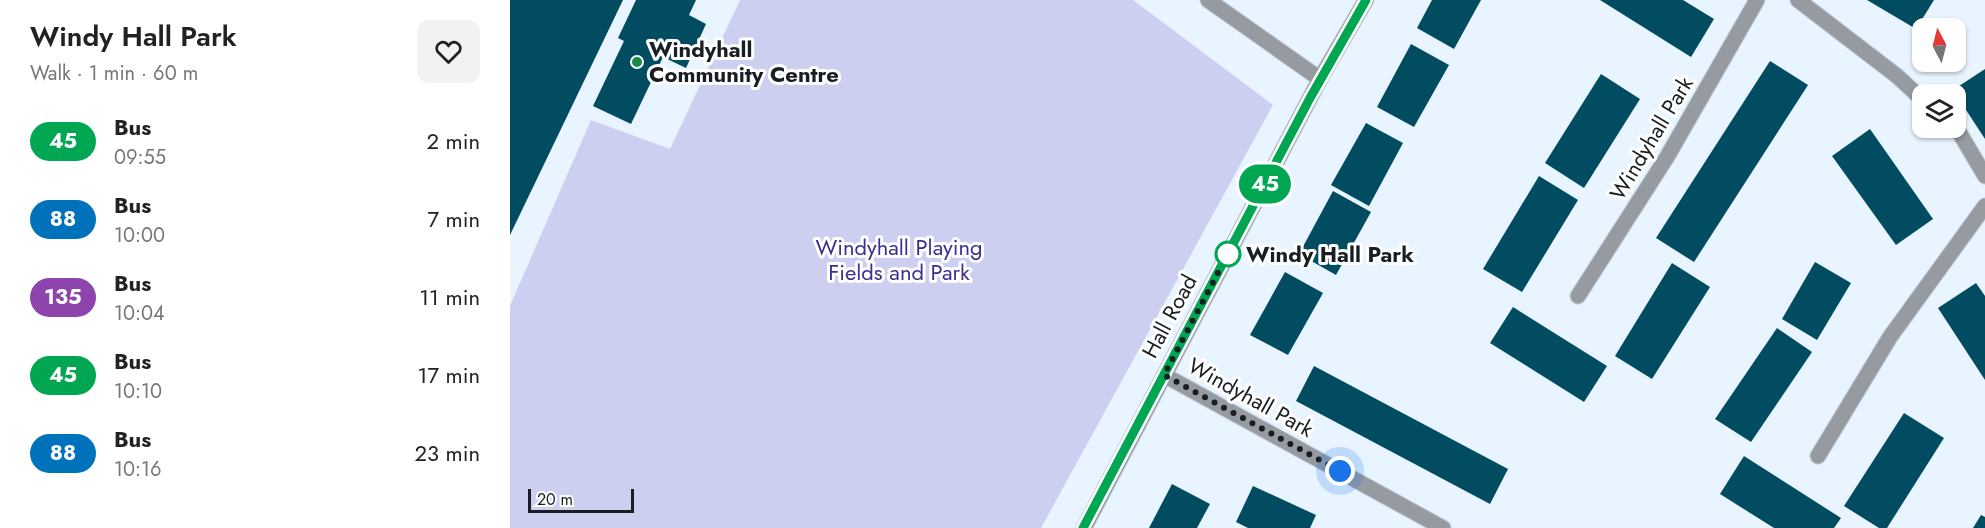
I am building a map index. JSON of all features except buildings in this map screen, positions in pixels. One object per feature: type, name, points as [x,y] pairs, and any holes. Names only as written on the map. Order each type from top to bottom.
[{"type":"street","points":[[1208,0],[1320,79]]},
{"type":"street","name":"Hall Road","points":[[1083,528],[1320,79],[1366,0]]},
{"type":"street","name":"Windyhall Park","points":[[1578,296],[1667,158],[1758,0]]},
{"type":"street","points":[[1798,0],[1912,90]]},
{"type":"street","points":[[1963,138],[1985,176]]},
{"type":"street","points":[[1818,456],[1890,337],[1985,206]]},
{"type":"street","name":"Windyhall Park","points":[[1164,375],[1443,528]]},
{"type":"green space","name":"Windyhall Playing Fields and Park","points":[[740,0],[1133,0],[1273,105],[1041,528],[510,528],[510,306],[591,120],[670,149]]},
{"type":"bus line","name":"45","points":[[1083,528],[1320,79],[1366,0]]},
{"type":"place","name":"Windyhall Community Centre","points":[[637,62]]},
{"type":"place","name":"Windy Hall Park","points":[[1228,254]]},
{"type":"route","points":[[1228,254],[1164,375],[1340,471]]}]
